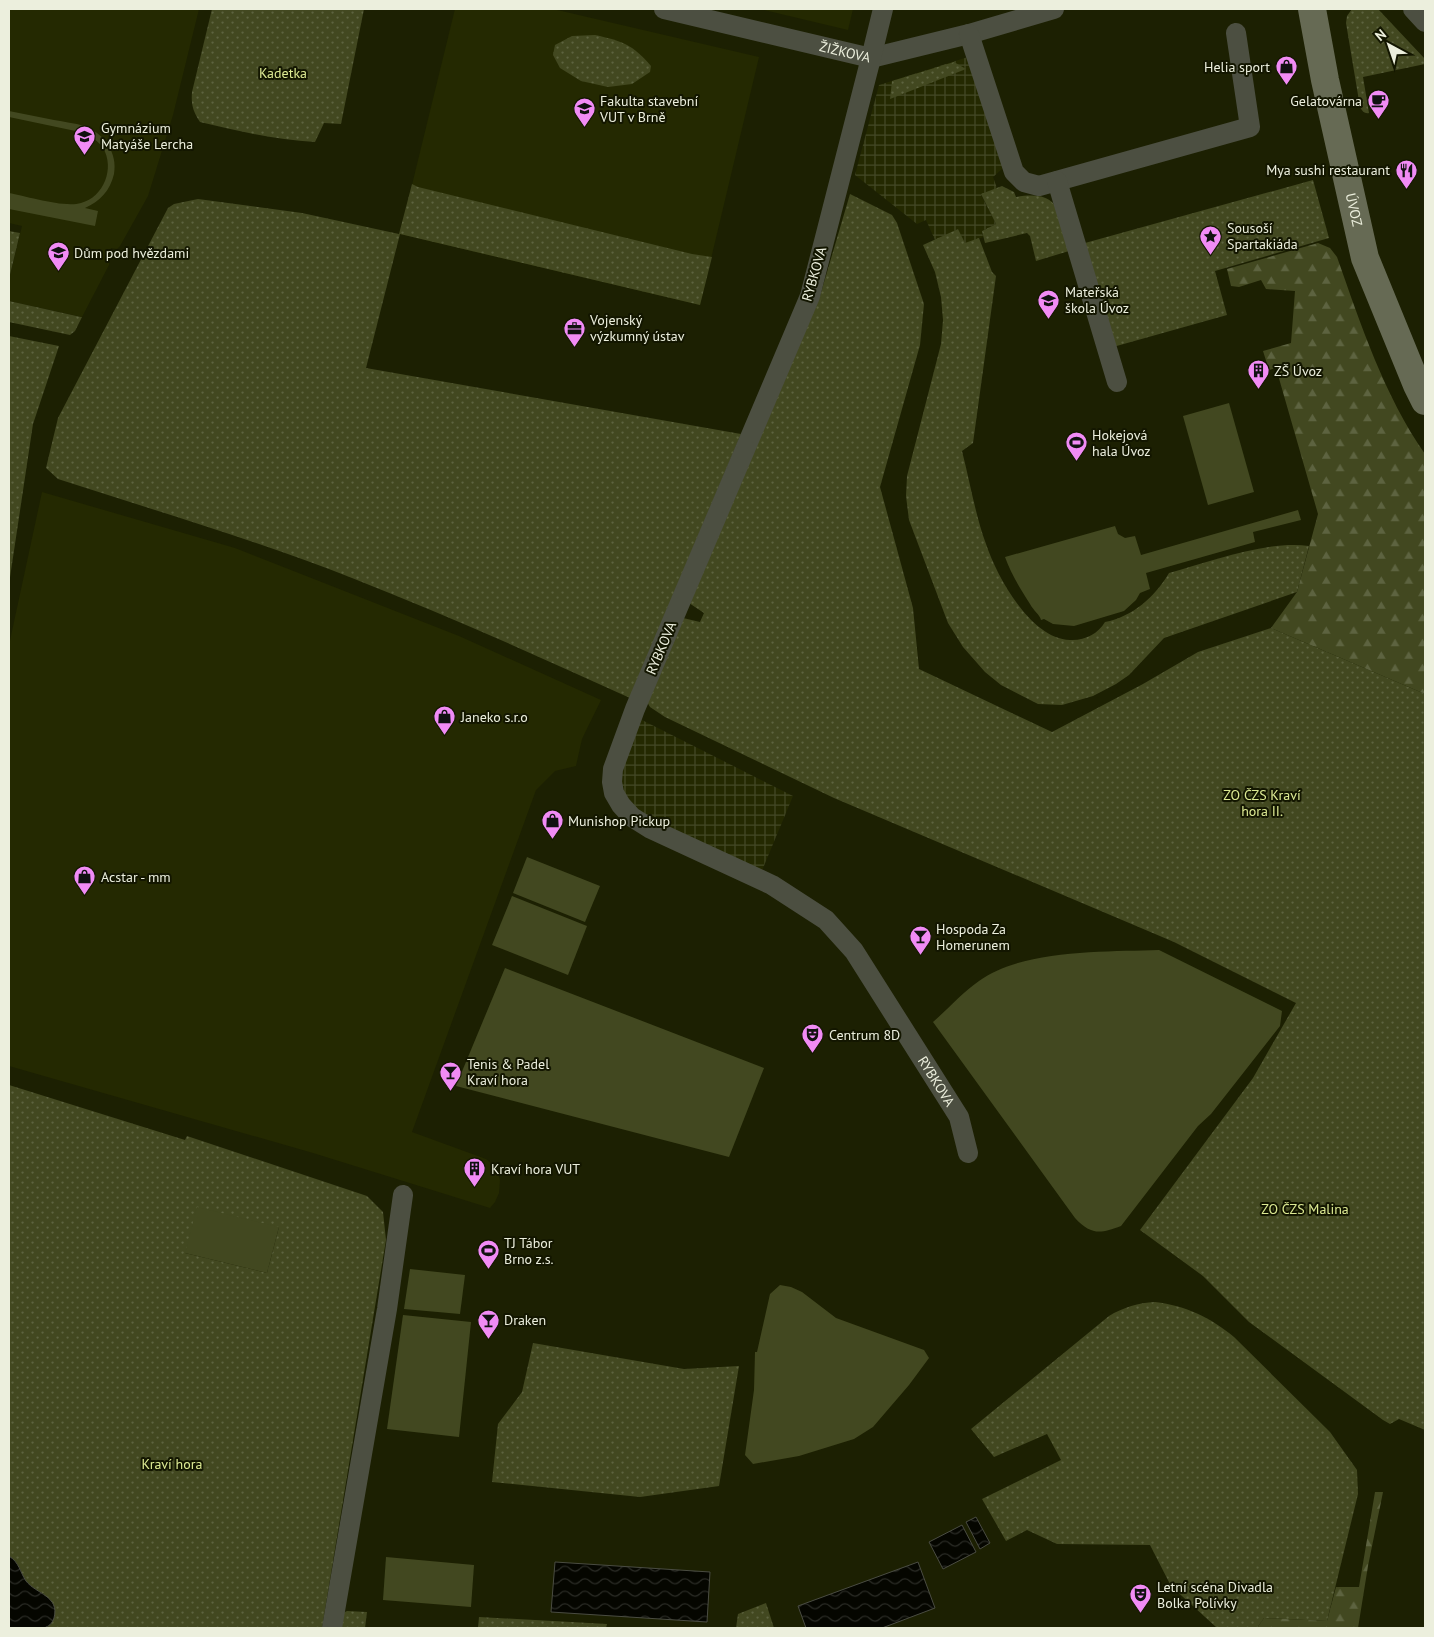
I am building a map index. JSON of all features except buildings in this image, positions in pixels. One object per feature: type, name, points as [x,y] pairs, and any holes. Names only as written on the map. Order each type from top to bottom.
[{"type":"main road","name":"ÚVOZ","points":[[1312,9],[1325,80],[1365,258],[1425,401]]},
{"type":"street","name":"ŽIŽKOVA","points":[[664,9],[872,58],[969,34],[1054,9]]},
{"type":"street","name":"RYBKOVA","points":[[882,9],[872,58],[810,296],[635,709],[613,769],[612,782],[614,793],[621,805],[632,817],[651,829],[772,885],[826,920],[854,951],[959,1117],[968,1153]]},
{"type":"street","points":[[1413,9],[1425,22]]},
{"type":"street","points":[[969,34],[1014,172],[1024,182],[1039,186],[1250,127],[1236,33]]},
{"type":"street","points":[[1057,181],[1117,382]]},
{"type":"street","points":[[332,1628],[404,1195]]},
{"type":"shaded area","name":"Gymnázium Matyáše Lercha","points":[[9,9],[199,9],[173,115],[148,196],[120,246],[117,249],[111,248],[109,265],[82,317],[9,301],[9,279],[22,226],[9,223]]},
{"type":"shaded area","name":"Fakulta stavební VUT v Brně","points":[[455,9],[553,9],[759,57],[700,305],[400,234]]},
{"type":"shaded area","points":[[760,9],[853,9],[848,30]]},
{"type":"shaded area","points":[[968,57],[1003,168],[993,177],[997,188],[981,195],[996,224],[982,231],[983,237],[965,244],[958,229],[935,240],[926,220],[917,224],[855,175],[879,85]]},
{"type":"shaded area","points":[[42,492],[235,548],[459,636],[601,700],[582,739],[576,766],[555,771],[536,790],[412,1132],[486,1159],[496,1167],[500,1180],[499,1193],[490,1208],[313,1153],[9,1066],[9,645]]},
{"type":"shaded area","points":[[640,719],[793,796],[761,873],[632,809],[618,781]]},
{"type":"green space","name":"Kadetka","points":[[212,9],[364,9],[341,124],[324,123],[315,142],[271,137],[200,122],[193,108],[192,92]]},
{"type":"green space","points":[[1352,9],[1378,9],[1425,59],[1425,64],[1363,77],[1369,113],[1364,112],[1360,107],[1346,23],[1347,16]]},
{"type":"green space","points":[[595,35],[612,39],[632,48],[651,66],[650,72],[632,84],[608,87],[581,81],[560,68],[553,55],[555,45],[572,36]]},
{"type":"green space","points":[[954,62],[966,69],[890,99],[892,81]]},
{"type":"green space","points":[[9,111],[84,126],[98,134],[108,145],[112,151],[115,166],[110,186],[104,195],[85,208],[98,211],[95,226],[9,209],[9,193],[65,204],[81,203],[89,200],[96,195],[105,181],[108,164],[103,148],[95,139],[85,133],[9,117]]},
{"type":"green space","points":[[1313,180],[1329,238],[1215,271],[1227,315],[1113,347],[1085,243]]},
{"type":"green space","points":[[412,184],[692,254],[712,257],[700,305],[400,234],[366,368],[741,434],[630,698],[492,636],[352,578],[243,538],[58,479],[46,468],[58,418],[168,208],[174,204],[198,199],[302,213],[399,234]]},
{"type":"green space","points":[[1002,186],[1014,192],[1016,197],[1043,197],[1051,201],[1060,216],[1069,251],[1036,261],[1030,236],[1027,233],[985,243],[982,231],[996,224],[981,194]]},
{"type":"green space","name":"ZO ČZS Kraví hora II.","points":[[850,194],[892,215],[897,223],[924,304],[920,345],[880,487],[913,608],[919,669],[1052,732],[1143,684],[1198,652],[1271,628],[1425,694],[1425,1430],[1399,1419],[1390,1424],[1383,1420],[1249,1322],[1203,1276],[1140,1230],[1253,1078],[1296,1003],[1174,942],[834,798],[665,717],[650,707],[647,702],[683,618],[700,622],[704,613],[689,603],[820,296]]},
{"type":"green space","points":[[958,229],[965,243],[979,238],[992,272],[996,276],[973,443],[962,451],[979,521],[991,558],[1007,589],[1029,618],[1042,629],[1056,637],[1070,640],[1085,638],[1099,630],[1105,622],[1124,616],[1142,605],[1157,590],[1169,573],[1239,553],[1275,546],[1309,546],[1297,592],[1164,638],[1129,675],[1116,684],[1093,696],[1062,705],[1038,704],[1001,685],[985,672],[963,647],[948,623],[909,520],[906,496],[907,476],[941,344],[943,320],[941,297],[935,272],[923,245]]},
{"type":"green space","points":[[9,231],[20,233],[9,279]]},
{"type":"green space","points":[[1318,243],[1330,248],[1337,257],[1385,384],[1410,431],[1425,454],[1425,694],[1271,628],[1297,592],[1318,514],[1276,368],[1269,370],[1263,351],[1291,343],[1295,291],[1266,289],[1261,280],[1239,287],[1231,286],[1227,269]]},
{"type":"green space","points":[[9,301],[82,317],[75,331],[70,335],[9,322]]},
{"type":"green space","points":[[9,336],[59,346],[33,424],[9,584]]},
{"type":"green space","points":[[1229,403],[1254,492],[1208,505],[1183,416]]},
{"type":"green space","points":[[1298,510],[1301,520],[1253,532],[1255,542],[1146,573],[1150,589],[1140,593],[1136,600],[1124,611],[1074,626],[1053,624],[1044,619],[1041,620],[1016,582],[1005,557],[1115,526],[1118,534],[1125,538],[1135,536],[1141,555]]},
{"type":"green space","points":[[527,857],[600,886],[585,922],[513,893]]},
{"type":"green space","points":[[512,896],[587,926],[568,975],[492,945]]},
{"type":"green space","points":[[1159,950],[1282,1011],[1280,1026],[1211,1114],[1198,1126],[1121,1226],[1107,1231],[1091,1230],[1075,1218],[933,1022],[961,995],[979,981],[997,971],[1018,963],[1065,954]]},
{"type":"green space","points":[[505,968],[764,1068],[729,1157],[456,1086]]},
{"type":"green space","name":"Kraví hora","points":[[9,1085],[185,1140],[187,1136],[367,1196],[383,1212],[386,1240],[322,1628],[44,1628],[49,1626],[44,1594],[29,1584],[17,1563],[9,1556]],"holes":[[[279,1227],[267,1273],[185,1253]]]},
{"type":"green space","points":[[197,1207],[279,1227],[267,1273],[185,1253]]},
{"type":"green space","points":[[410,1269],[465,1275],[460,1314],[404,1309]]},
{"type":"green space","points":[[780,1285],[802,1292],[836,1318],[924,1350],[929,1358],[873,1427],[854,1439],[799,1456],[753,1464],[745,1455],[754,1390],[755,1352],[757,1352],[770,1294]]},
{"type":"green space","points":[[1155,1302],[1177,1306],[1207,1318],[1234,1337],[1330,1432],[1357,1470],[1358,1494],[1327,1621],[1264,1618],[1257,1628],[1216,1628],[1171,1586],[1150,1545],[1057,1544],[1027,1530],[1006,1541],[982,1499],[1061,1460],[1047,1434],[994,1457],[971,1429],[1109,1316],[1131,1306]]},
{"type":"green space","points":[[403,1315],[471,1322],[459,1437],[387,1429]]},
{"type":"green space","points":[[533,1343],[684,1369],[739,1366],[719,1486],[640,1497],[492,1482],[498,1424],[522,1392]]},
{"type":"green space","points":[[1375,1492],[1383,1492],[1358,1628],[1257,1628],[1264,1618],[1327,1621],[1336,1587],[1359,1587]]},
{"type":"green space","points":[[386,1557],[474,1565],[471,1607],[383,1600]]},
{"type":"green space","points":[[766,1603],[774,1628],[736,1628],[738,1614]]},
{"type":"green space","points":[[347,1611],[367,1612],[365,1628],[341,1628],[343,1613]]},
{"type":"green space","points":[[479,1617],[607,1624],[606,1628],[478,1628]]},
{"type":"water","points":[[976,1517],[990,1543],[980,1549],[966,1522]]},
{"type":"water","points":[[962,1525],[976,1552],[943,1569],[929,1542]]},
{"type":"water","points":[[9,1556],[17,1564],[26,1581],[46,1596],[54,1605],[54,1618],[44,1628],[9,1628]]},
{"type":"water","points":[[555,1562],[710,1572],[707,1622],[551,1612]]},
{"type":"water","points":[[918,1562],[935,1608],[882,1628],[806,1628],[798,1606]]},
{"type":"place","name":"Helia sport","points":[[1286,86]]},
{"type":"place","name":"Gelatovárna","points":[[1378,120]]},
{"type":"place","name":"Fakulta stavební VUT v Brně","points":[[584,128]]},
{"type":"place","name":"Gymnázium Matyáše Lercha","points":[[85,155]]},
{"type":"place","name":"Mya sushi restaurant","points":[[1406,189]]},
{"type":"place","name":"Sousoší Spartakiáda","points":[[1211,255]]},
{"type":"place","name":"Dům pod hvězdami","points":[[58,272]]},
{"type":"place","name":"Mateřská škola Úvoz","points":[[1049,319]]},
{"type":"place","name":"Vojenský výzkumný ústav","points":[[574,347]]},
{"type":"place","name":"ZŠ Úvoz","points":[[1258,390]]},
{"type":"place","name":"Hokejová hala Úvoz","points":[[1076,462]]},
{"type":"place","name":"Janeko s.r.o","points":[[445,736]]},
{"type":"place","name":"Munishop Pickup","points":[[552,840]]},
{"type":"place","name":"Acstar - mm","points":[[85,896]]},
{"type":"place","name":"Hospoda Za Homerunem","points":[[920,956]]},
{"type":"place","name":"Centrum 8D","points":[[813,1054]]},
{"type":"place","name":"Tenis & Padel Kraví hora","points":[[451,1091]]},
{"type":"place","name":"Kraví hora VUT","points":[[475,1188]]},
{"type":"place","name":"TJ Tábor Brno z.s.","points":[[488,1270]]},
{"type":"place","name":"Draken","points":[[488,1339]]},
{"type":"place","name":"Letní scéna Divadla Bolka Polívky","points":[[1141,1614]]},
{"type":"park label","name":"ZO ČZS Malina","points":[[1305,1209]]}]
